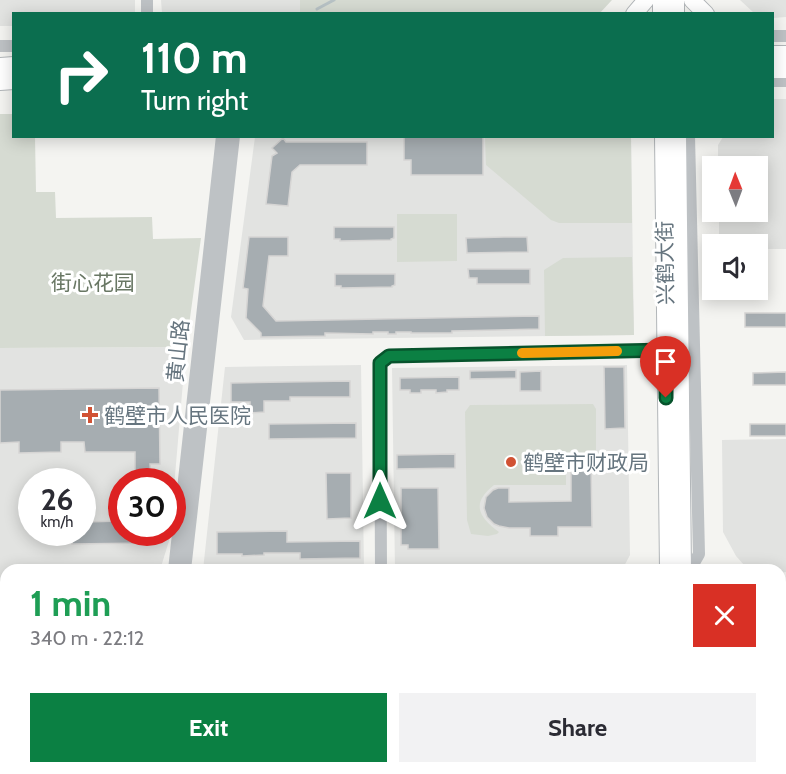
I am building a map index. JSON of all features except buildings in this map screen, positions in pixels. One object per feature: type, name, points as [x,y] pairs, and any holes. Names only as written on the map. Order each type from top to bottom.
[{"type":"main road","points":[[636,12],[646,0]]},
{"type":"main road","points":[[692,0],[704,12]]},
{"type":"main road","points":[[652,138],[671,158],[686,138]]},
{"type":"main road","name":"兴鹤大街","points":[[664,138],[671,158],[683,564]]},
{"type":"main road","name":"兴鹤大街","points":[[668,564],[666,350],[671,158],[677,138]]},
{"type":"street","name":"黄山路","points":[[175,564],[222,138]]},
{"type":"street","name":"黄山路","points":[[186,564],[234,138]]},
{"type":"street","points":[[688,138],[699,554],[693,564]]},
{"type":"street","points":[[381,564],[380,363],[384,359],[389,356],[666,350]]},
{"type":"shaded area","points":[[0,0],[135,0],[135,12],[12,12],[12,26],[0,26]]},
{"type":"shaded area","points":[[161,0],[300,0],[300,12],[162,12]]},
{"type":"shaded area","points":[[740,0],[786,0],[786,17],[774,18],[774,12],[753,12]]},
{"type":"shaded area","points":[[774,99],[786,99],[786,249],[768,249],[768,234],[719,234],[719,222],[768,222],[768,156],[718,156],[718,145],[722,138],[774,138]]},
{"type":"shaded area","points":[[255,138],[631,138],[634,335],[244,340],[231,317]]},
{"type":"shaded area","name":"鹤壁市人民医院","points":[[186,347],[176,468],[108,468],[108,546],[167,546],[162,564],[0,564],[0,348]]},
{"type":"shaded area","points":[[361,365],[364,564],[204,564],[225,367]]},
{"type":"shaded area","name":"鹤壁市财政局","points":[[627,365],[630,555],[625,564],[395,564],[392,368]]},
{"type":"shaded area","points":[[786,439],[786,564],[743,564],[723,532],[722,440]]},
{"type":"green space","points":[[300,0],[612,0],[601,12],[300,12]]},
{"type":"green space","name":"街心花园","points":[[0,114],[12,114],[12,138],[35,138],[36,192],[55,192],[56,218],[152,217],[153,239],[201,238],[186,347],[0,348]]},
{"type":"green space","points":[[485,138],[631,138],[632,223],[559,223],[551,220],[486,165]]},
{"type":"green space","points":[[397,214],[457,214],[457,261],[397,262]]},
{"type":"green space","points":[[632,257],[634,335],[545,336],[544,270],[563,258]]},
{"type":"green space","points":[[593,404],[596,409],[596,462],[566,462],[566,485],[494,485],[482,498],[480,510],[486,521],[499,532],[488,536],[471,534],[467,520],[465,412],[470,405]]},
{"type":"waterway","points":[[317,9],[334,0]]},
{"type":"slow traffic","points":[[522,353],[617,351]]},
{"type":"place","name":"鹤壁市人民医院","points":[[90,415]]},
{"type":"place","name":"鹤壁市财政局","points":[[511,462]]},
{"type":"route","points":[[380,501],[380,363],[389,356],[666,350],[666,398]]}]
